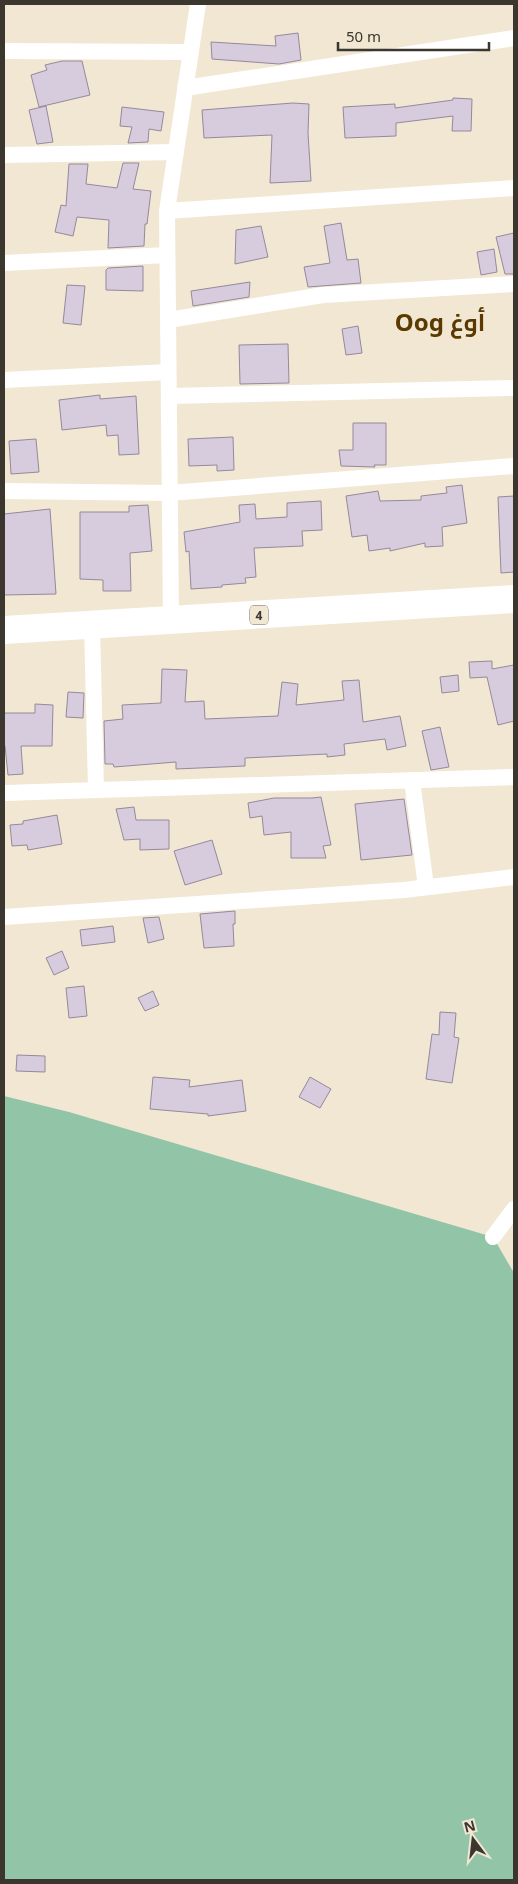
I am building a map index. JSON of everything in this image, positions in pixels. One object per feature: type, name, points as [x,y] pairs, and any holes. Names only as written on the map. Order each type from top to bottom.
[{"type":"highway","name":"4","points":[[4,630],[514,599]]},
{"type":"street","points":[[171,620],[167,212],[198,4]]},
{"type":"street","points":[[185,88],[514,38]]},
{"type":"street","points":[[4,51],[191,52]]},
{"type":"street","points":[[4,155],[176,152]]},
{"type":"street","points":[[167,212],[514,188]]},
{"type":"street","points":[[4,263],[167,255]]},
{"type":"street","points":[[168,320],[323,295],[514,284]]},
{"type":"street","points":[[4,380],[168,372]]},
{"type":"street","points":[[168,396],[514,388]]},
{"type":"street","points":[[4,491],[169,493],[514,466]]},
{"type":"street","points":[[92,625],[96,790]]},
{"type":"street","points":[[4,793],[514,777]]},
{"type":"street","points":[[412,780],[426,887]]},
{"type":"street","points":[[4,917],[426,887],[514,877]]},
{"type":"street","points":[[493,1237],[514,1209]]},
{"type":"green space","points":[[4,1096],[69,1112],[493,1237],[514,1273],[514,1880],[4,1880]]},
{"type":"building","points":[[298,33],[301,60],[279,64],[212,59],[211,42],[276,46],[275,36]]},
{"type":"building","points":[[62,61],[82,61],[90,95],[39,107],[31,75],[47,70],[45,65]]},
{"type":"building","points":[[453,98],[472,99],[471,131],[452,131],[453,116],[396,123],[396,136],[345,138],[343,107],[395,104],[395,108],[453,100]]},
{"type":"building","points":[[293,103],[309,104],[308,133],[311,181],[270,183],[272,135],[204,138],[202,110]]},
{"type":"building","points":[[46,106],[53,142],[37,144],[29,110]]},
{"type":"building","points":[[122,107],[164,112],[161,131],[149,129],[148,142],[128,143],[132,127],[120,126]]},
{"type":"building","points":[[123,163],[139,163],[133,189],[151,191],[147,224],[145,224],[144,246],[108,248],[109,220],[77,217],[73,236],[55,232],[61,205],[66,206],[69,164],[88,164],[86,184],[117,188]]},
{"type":"building","points":[[341,223],[347,260],[358,259],[361,283],[308,287],[304,267],[330,263],[324,226]]},
{"type":"building","points":[[261,226],[268,257],[235,264],[236,230]]},
{"type":"building","points":[[514,233],[514,274],[505,274],[496,237]]},
{"type":"building","points":[[494,249],[497,272],[481,275],[477,252]]},
{"type":"building","points":[[143,266],[143,291],[106,290],[106,270],[108,268]]},
{"type":"building","points":[[250,282],[249,297],[193,306],[191,291]]},
{"type":"building","points":[[67,285],[85,286],[81,325],[63,323]]},
{"type":"building","points":[[358,326],[362,353],[346,355],[342,329]]},
{"type":"building","points":[[288,344],[289,383],[240,384],[239,345]]},
{"type":"building","points":[[100,395],[100,399],[136,396],[139,454],[119,455],[118,435],[107,436],[106,425],[62,430],[59,400]]},
{"type":"building","points":[[353,423],[386,423],[386,465],[374,465],[375,467],[341,466],[339,450],[353,450]]},
{"type":"building","points":[[233,437],[234,470],[217,471],[217,465],[189,466],[188,439]]},
{"type":"building","points":[[36,439],[39,472],[11,474],[9,441]]},
{"type":"building","points":[[462,485],[467,523],[442,527],[443,546],[425,547],[425,543],[390,551],[390,548],[369,551],[367,535],[352,537],[346,496],[378,491],[380,501],[421,500],[421,496],[447,493],[446,487]]},
{"type":"building","points":[[514,496],[514,572],[501,573],[498,497]]},
{"type":"building","points":[[321,501],[322,530],[302,531],[303,546],[254,548],[256,577],[245,578],[246,583],[191,589],[189,551],[186,552],[184,532],[240,522],[239,505],[255,504],[256,519],[287,517],[287,503]]},
{"type":"building","points":[[148,505],[152,551],[130,553],[131,591],[103,591],[103,580],[80,579],[80,512],[129,512],[129,506]]},
{"type":"building","points":[[50,509],[56,594],[4,595],[4,514]]},
{"type":"building","points":[[492,661],[492,669],[514,665],[514,721],[498,725],[487,677],[470,678],[469,662]]},
{"type":"building","points":[[162,669],[187,670],[185,702],[204,701],[205,719],[278,716],[282,682],[298,684],[296,705],[344,700],[342,681],[359,680],[363,722],[400,716],[406,746],[387,750],[385,739],[344,744],[345,755],[327,757],[327,754],[245,758],[245,766],[176,769],[176,762],[114,767],[113,764],[105,764],[104,721],[123,719],[122,705],[161,703]]},
{"type":"building","points":[[458,675],[459,691],[442,693],[440,677]]},
{"type":"building","points":[[68,692],[84,693],[83,718],[66,717]]},
{"type":"building","points":[[35,704],[53,705],[52,746],[21,746],[23,774],[8,775],[4,746],[4,713],[35,713]]},
{"type":"building","points":[[440,727],[449,767],[431,770],[422,731]]},
{"type":"building","points":[[321,797],[331,845],[323,846],[326,858],[291,858],[291,832],[264,835],[262,816],[250,818],[248,803],[274,798]]},
{"type":"building","points":[[404,799],[412,855],[361,860],[355,804]]},
{"type":"building","points":[[134,807],[136,820],[169,820],[169,849],[140,850],[140,839],[124,840],[116,809]]},
{"type":"building","points":[[57,815],[62,844],[28,850],[27,845],[12,846],[10,825],[23,824],[23,821]]},
{"type":"building","points":[[212,840],[222,874],[185,885],[174,851]]},
{"type":"building","points":[[235,911],[235,924],[233,924],[234,946],[204,948],[200,914]]},
{"type":"building","points":[[159,917],[164,939],[148,943],[143,918]]},
{"type":"building","points":[[113,926],[115,942],[82,946],[80,930]]},
{"type":"building","points":[[62,951],[69,968],[54,975],[46,958]]},
{"type":"building","points":[[84,986],[87,1016],[69,1018],[66,988]]},
{"type":"building","points":[[153,991],[159,1005],[145,1011],[138,998]]},
{"type":"building","points":[[440,1012],[456,1013],[454,1037],[459,1038],[452,1083],[426,1079],[432,1034],[439,1035]]},
{"type":"building","points":[[17,1055],[45,1056],[45,1072],[16,1071]]},
{"type":"building","points":[[153,1077],[190,1080],[189,1087],[242,1080],[246,1111],[208,1116],[208,1114],[150,1109]]},
{"type":"building","points":[[310,1077],[331,1089],[320,1108],[299,1097]]},
{"type":"district","name":"Oog أوغ","points":[[440,321]]}]
